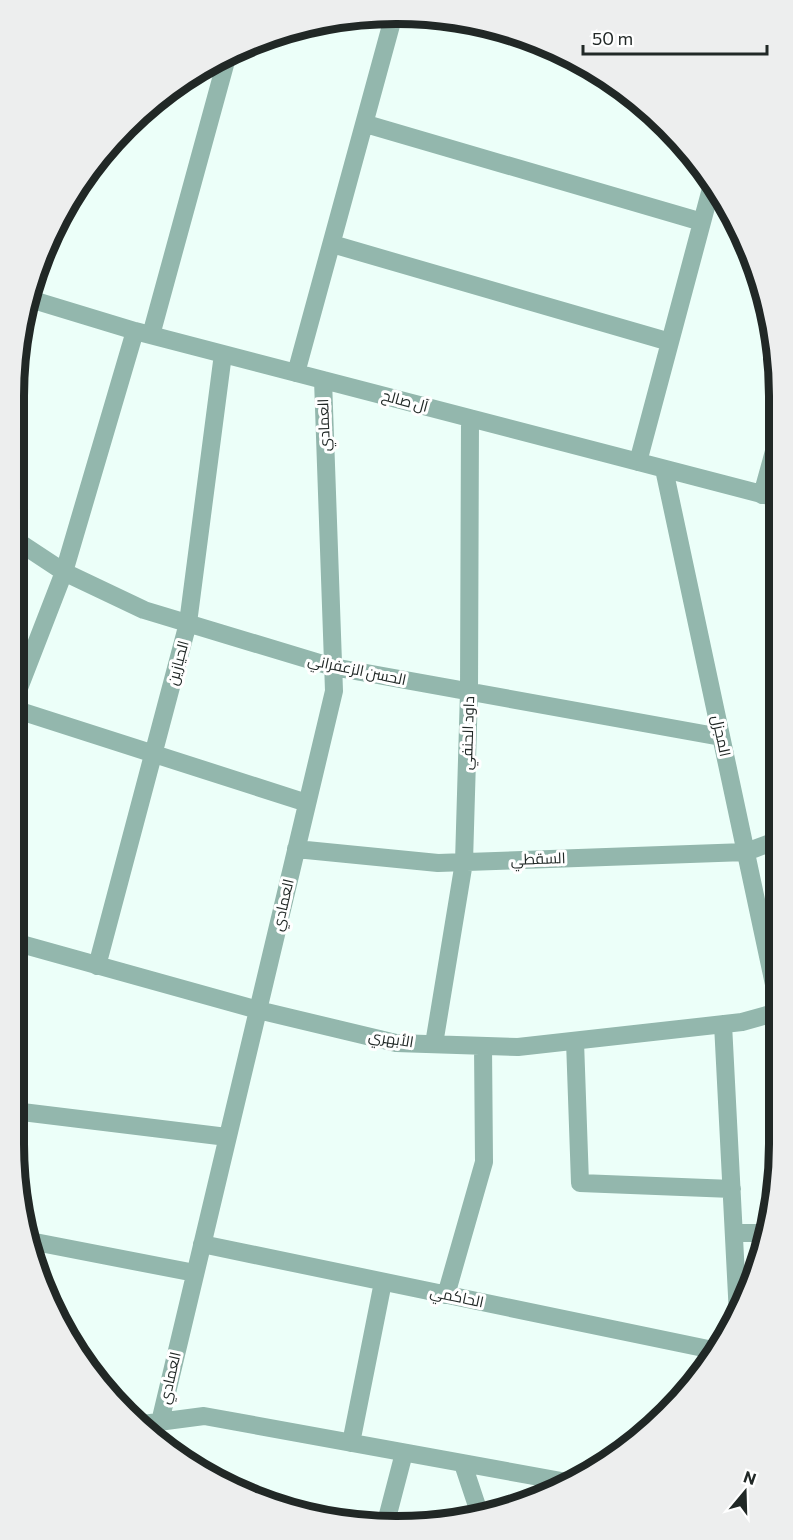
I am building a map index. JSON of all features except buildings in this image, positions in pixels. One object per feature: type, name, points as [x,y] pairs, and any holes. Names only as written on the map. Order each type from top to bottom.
[{"type":"street","points":[[296,373],[366,124],[391,24]]},
{"type":"street","points":[[24,675],[64,572],[143,333],[224,66]]},
{"type":"street","points":[[366,124],[702,222]]},
{"type":"street","points":[[638,462],[709,195]]},
{"type":"street","points":[[333,244],[670,342]]},
{"type":"street","name":"آل صالح","points":[[37,301],[143,333],[769,496]]},
{"type":"street","name":"الحيازين","points":[[97,966],[189,623],[223,354]]},
{"type":"street","name":"العمادي","points":[[151,1423],[195,1273],[334,691],[323,380]]},
{"type":"street","name":"داود الحنفي","points":[[434,1044],[464,862],[470,692],[470,418]]},
{"type":"street","name":"المجزل","points":[[664,469],[769,961]]},
{"type":"street","name":"الحسن الزعفراني","points":[[24,546],[64,572],[144,610],[333,667],[721,737]]},
{"type":"street","points":[[24,712],[307,803]]},
{"type":"street","name":"السقطي","points":[[296,849],[438,863],[746,852],[769,843]]},
{"type":"street","name":"الأبهري","points":[[24,945],[258,1010],[396,1043],[518,1047],[723,1024],[769,1014]]},
{"type":"street","points":[[723,1024],[737,1295]]},
{"type":"street","points":[[575,1041],[580,1183],[732,1189]]},
{"type":"street","points":[[446,1295],[484,1162],[483,1046]]},
{"type":"street","points":[[24,1112],[227,1137]]},
{"type":"street","points":[[734,1233],[758,1233]]},
{"type":"street","points":[[37,1241],[195,1273]]},
{"type":"street","name":"الحاكمي","points":[[202,1244],[707,1349]]},
{"type":"street","points":[[351,1443],[383,1282]]},
{"type":"street","points":[[151,1423],[204,1416],[556,1480]]},
{"type":"street","points":[[389,1516],[404,1453]]},
{"type":"street","points":[[463,1464],[477,1507]]}]
